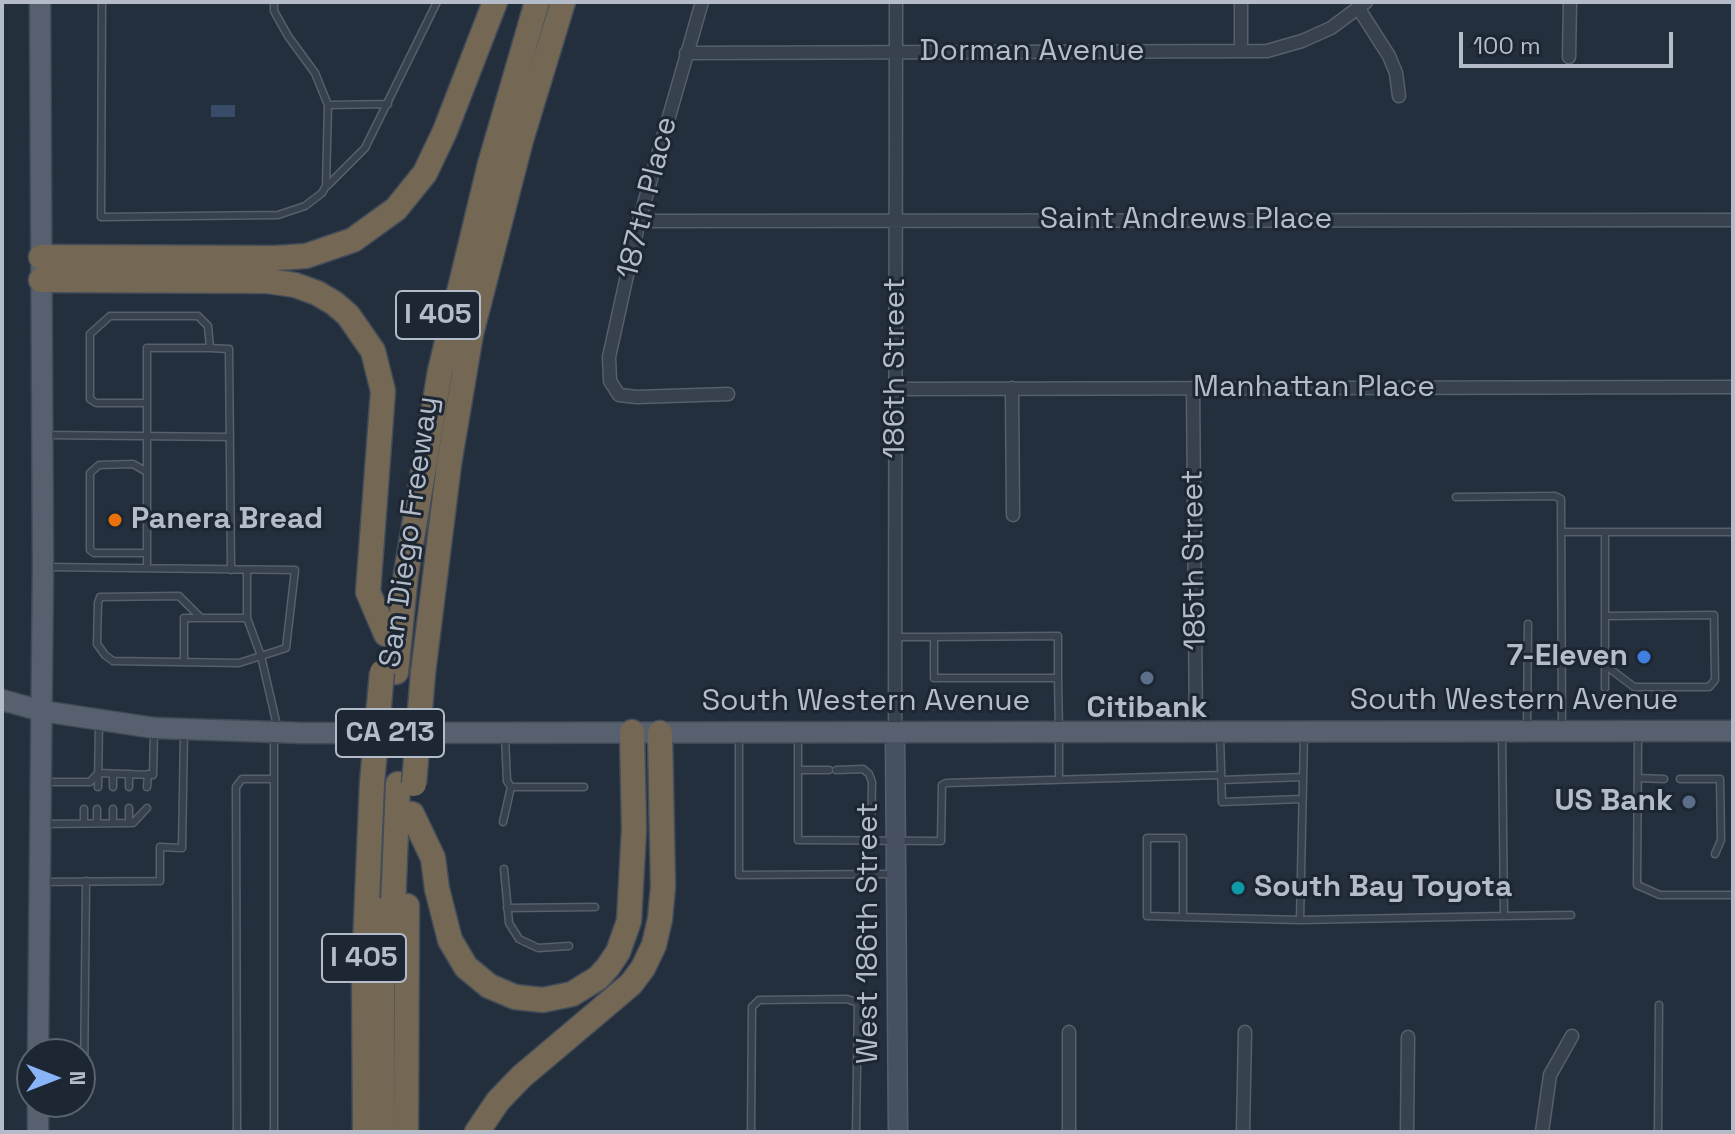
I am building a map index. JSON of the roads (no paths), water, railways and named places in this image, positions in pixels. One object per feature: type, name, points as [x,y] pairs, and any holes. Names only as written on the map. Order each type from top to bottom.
[{"type":"highway","points":[[41,269],[306,256],[353,240],[396,209],[425,173],[445,131],[495,2]]},
{"type":"highway","name":"San Diego Freeway","points":[[406,1132],[406,951],[412,814],[393,784],[402,672],[386,634],[404,495],[436,320],[467,189],[522,2]]},
{"type":"highway","points":[[402,672],[406,574],[440,371],[490,164],[537,2]]},
{"type":"highway","name":"San Diego Freeway","points":[[365,1132],[364,971],[393,784],[402,672],[449,464],[471,334],[521,140],[563,2]]},
{"type":"highway","points":[[41,269],[295,285],[317,293],[348,315],[373,351],[383,391],[368,592],[386,634]]},
{"type":"highway","points":[[412,814],[433,858],[450,940],[466,967],[489,986],[515,997],[543,1000],[572,994],[598,978],[608,967],[618,952],[629,921],[634,829],[632,732]]},
{"type":"highway","points":[[477,1132],[498,1101],[521,1077],[631,984],[654,945],[663,887],[660,733]]},
{"type":"highway","points":[[382,1132],[382,893],[393,784]]},
{"type":"highway","points":[[391,1132],[393,784]]},
{"type":"main road","points":[[38,1038],[43,567],[40,2]]},
{"type":"main road","name":"South Western Avenue","points":[[2,700],[42,711],[154,728],[276,732],[1733,731]]},
{"type":"street","name":"187th Place","points":[[702,2],[639,221],[609,357],[610,381],[619,395],[637,397],[728,394]]},
{"type":"street","name":"186th Street","points":[[895,733],[896,2]]},
{"type":"street","points":[[1241,2],[1241,51]]},
{"type":"street","points":[[1569,57],[1570,2]]},
{"type":"street","name":"Dorman Avenue","points":[[686,53],[1267,51],[1302,41],[1331,28],[1362,5]]},
{"type":"street","points":[[1362,5],[1396,73],[1399,96]]},
{"type":"street","name":"Saint Andrews Place","points":[[639,221],[1733,220]]},
{"type":"street","name":"Manhattan Place","points":[[896,389],[1733,387]]},
{"type":"street","points":[[1012,388],[1013,515]]},
{"type":"street","name":"185th Street","points":[[1193,388],[1196,732]]},
{"type":"street","name":"West 186th Street","points":[[895,733],[898,1132]]},
{"type":"street","points":[[1069,1032],[1069,1132]]},
{"type":"street","points":[[1243,1132],[1245,1032]]},
{"type":"street","points":[[1542,1132],[1550,1075],[1572,1036]]},
{"type":"street","points":[[1407,1132],[1408,1037]]},
{"type":"lane","points":[[102,2],[101,217],[278,215],[305,206],[365,148],[437,2]]},
{"type":"lane","points":[[274,2],[274,11],[315,73],[328,105],[326,186]]},
{"type":"lane","points":[[328,105],[388,104]]},
{"type":"lane","points":[[147,403],[96,403],[90,399],[90,334],[110,316],[198,316],[208,326],[210,348]]},
{"type":"lane","points":[[147,568],[147,348],[210,348],[229,349],[231,570]]},
{"type":"lane","points":[[41,434],[230,437]]},
{"type":"lane","points":[[147,472],[133,464],[99,465],[90,473],[90,550],[94,553],[147,553]]},
{"type":"lane","points":[[1456,497],[1555,496],[1561,499],[1563,732]]},
{"type":"lane","points":[[1563,532],[1733,532]]},
{"type":"lane","points":[[1605,532],[1605,688]]},
{"type":"lane","points":[[43,567],[295,570],[286,648],[239,663],[113,661],[97,644],[100,597],[179,596],[201,618]]},
{"type":"lane","points":[[247,570],[247,618],[261,656],[276,732],[274,1132]]},
{"type":"lane","points":[[1605,616],[1714,615],[1715,680],[1709,687],[1634,687],[1623,682],[1605,665]]},
{"type":"lane","points":[[184,662],[184,618],[247,618]]},
{"type":"lane","points":[[1527,732],[1528,624]]},
{"type":"lane","points":[[896,637],[1058,636],[1059,779]]},
{"type":"lane","points":[[934,637],[934,678],[1058,678]]},
{"type":"lane","points":[[98,787],[99,721]]},
{"type":"lane","points":[[98,773],[153,775],[154,728]]},
{"type":"lane","points":[[39,882],[160,881],[160,847],[182,848],[184,729]]},
{"type":"lane","points":[[503,822],[511,787],[507,781],[505,732]]},
{"type":"lane","points":[[1220,732],[1222,802],[1302,799]]},
{"type":"lane","points":[[1300,920],[1304,732]]},
{"type":"lane","points":[[1502,732],[1504,916]]},
{"type":"lane","points":[[1638,732],[1637,885],[1660,895],[1733,895]]},
{"type":"lane","points":[[738,733],[739,875],[896,874]]},
{"type":"lane","points":[[798,733],[798,840],[942,840],[943,783],[1303,777]]},
{"type":"lane","points":[[798,770],[863,769],[869,774],[872,782],[871,841]]},
{"type":"lane","points":[[40,782],[83,785],[98,773]]},
{"type":"lane","points":[[113,774],[113,787]]},
{"type":"lane","points":[[129,774],[129,787]]},
{"type":"lane","points":[[147,787],[148,774]]},
{"type":"lane","points":[[1638,778],[1664,779]]},
{"type":"lane","points":[[237,1132],[236,787],[242,779],[274,779]]},
{"type":"lane","points":[[1680,779],[1720,779],[1721,840],[1715,854]]},
{"type":"lane","points":[[511,787],[584,787]]},
{"type":"lane","points":[[129,808],[129,823]]},
{"type":"lane","points":[[40,824],[133,823],[147,808]]},
{"type":"lane","points":[[84,809],[84,823]]},
{"type":"lane","points":[[97,809],[97,823]]},
{"type":"lane","points":[[113,809],[113,823]]},
{"type":"lane","points":[[1183,917],[1183,838],[1147,838],[1147,916],[1183,917],[1300,920],[1571,915]]},
{"type":"lane","points":[[504,869],[509,923],[519,939],[538,948],[569,946]]},
{"type":"lane","points":[[84,1038],[86,881]]},
{"type":"lane","points":[[507,908],[595,907]]},
{"type":"lane","points":[[751,1132],[752,1007],[759,1000],[847,999],[858,1003],[856,1132]]},
{"type":"lane","points":[[1658,1132],[1659,1005]]},
{"type":"water","points":[[211,105],[235,105],[235,117],[211,117]]},
{"type":"place","name":"Panera Bread","points":[[115,520]]},
{"type":"place","name":"7-Eleven","points":[[1644,657]]},
{"type":"place","name":"Citibank","points":[[1147,678]]},
{"type":"place","name":"US Bank","points":[[1689,802]]},
{"type":"place","name":"South Bay Toyota","points":[[1238,888]]}]
